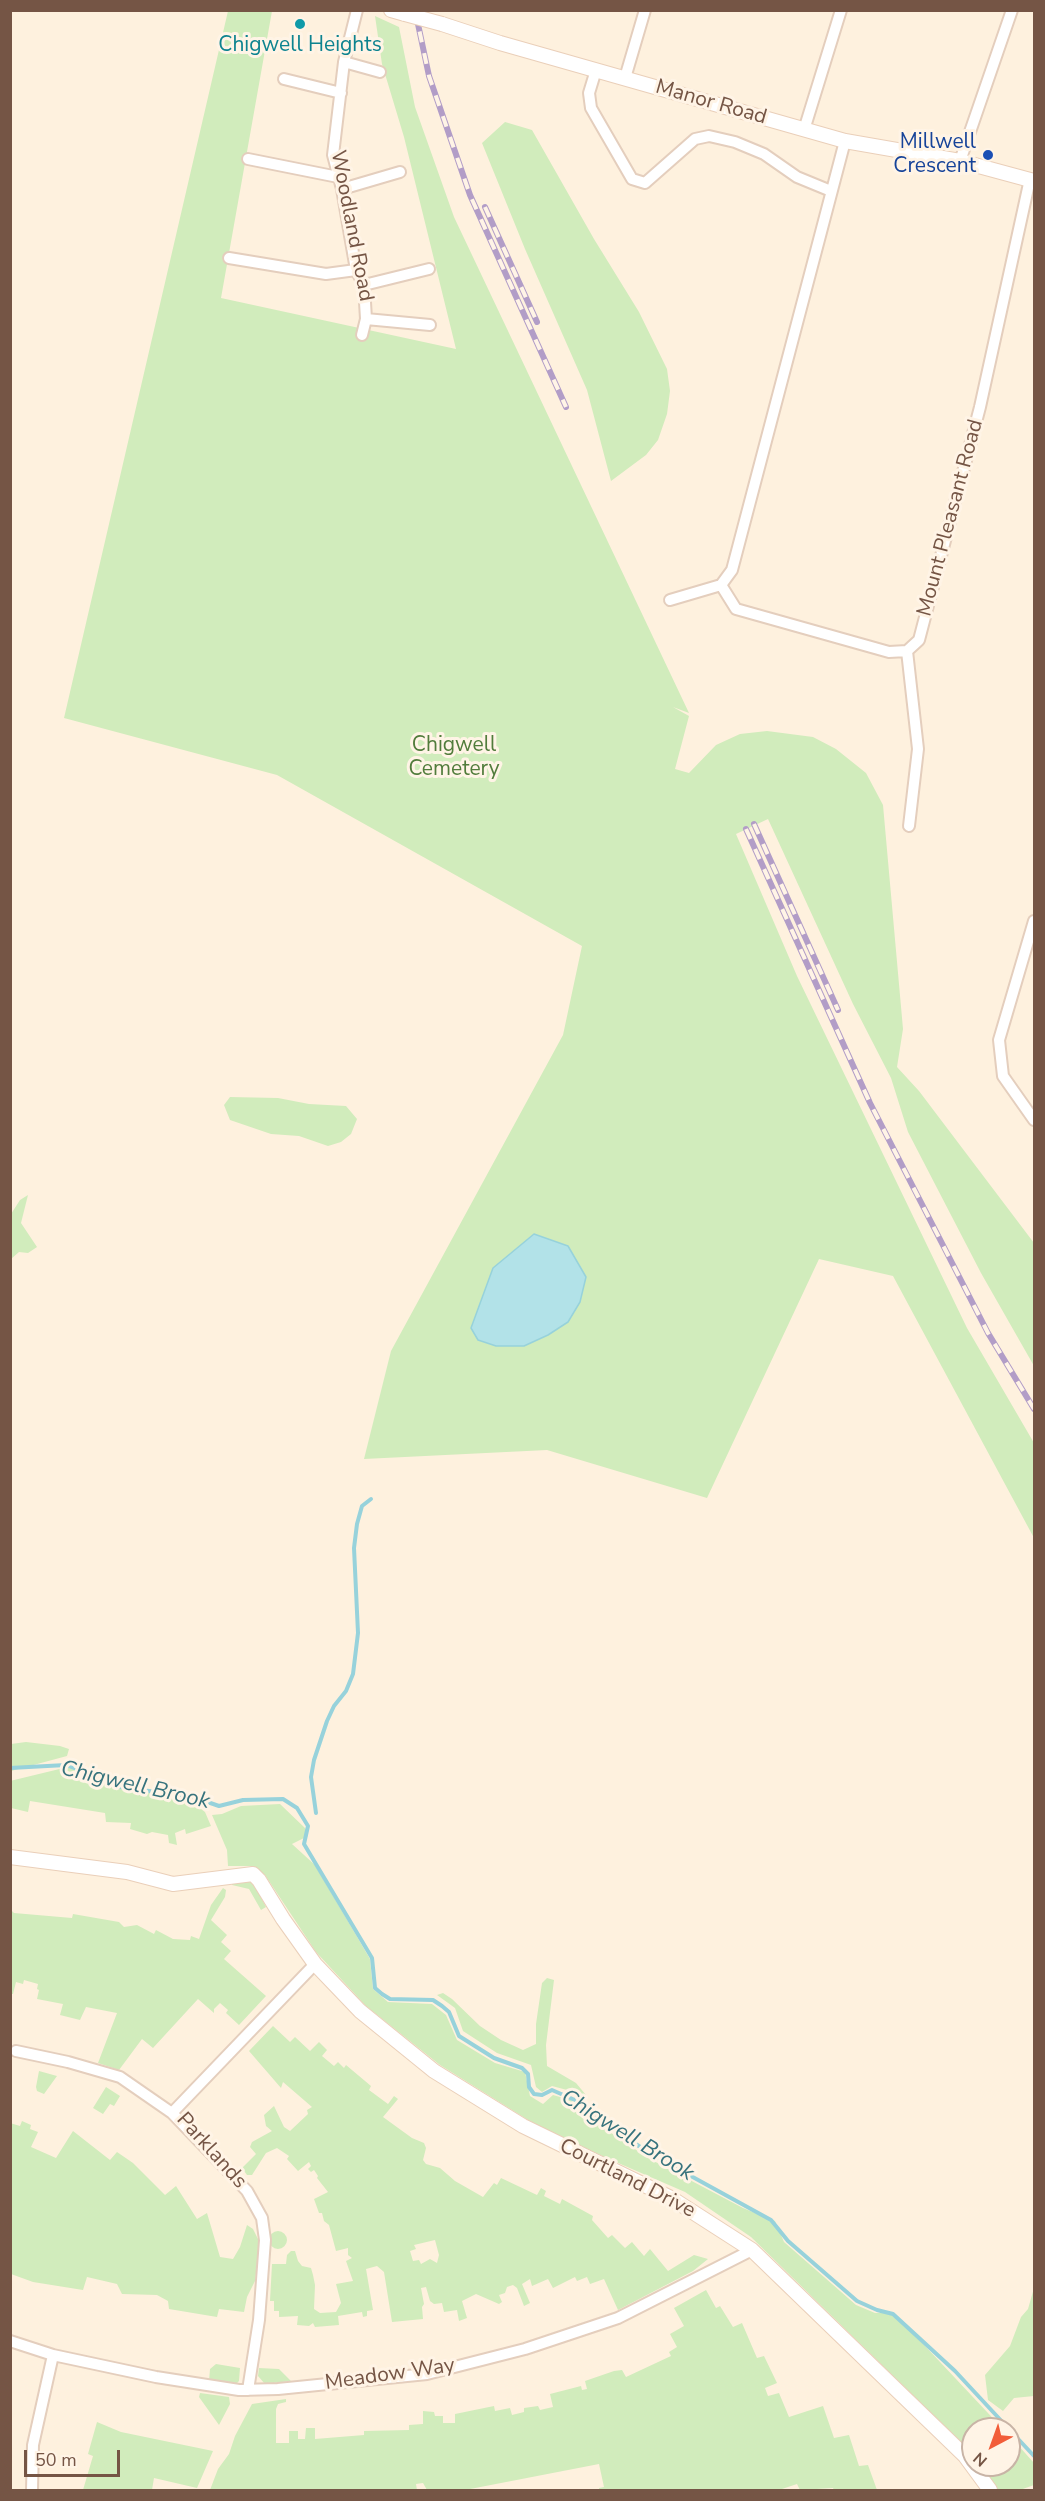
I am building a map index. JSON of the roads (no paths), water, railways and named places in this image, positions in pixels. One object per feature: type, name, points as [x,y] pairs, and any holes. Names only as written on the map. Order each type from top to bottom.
[{"type":"street","name":"Woodland Road","points":[[357,10],[344,62],[333,155],[342,189],[356,270],[364,285],[366,319],[362,335]]},
{"type":"street","points":[[625,78],[645,10]]},
{"type":"street","points":[[804,130],[842,10]]},
{"type":"street","points":[[960,161],[1012,10]]},
{"type":"street","name":"Manor Road","points":[[398,12],[845,141],[960,161],[1032,180]]},
{"type":"street","points":[[344,62],[380,72]]},
{"type":"street","points":[[596,70],[589,93],[591,108],[632,179],[645,183],[695,139],[709,136],[735,142],[765,154],[796,177],[831,191]]},
{"type":"street","points":[[284,79],[340,93]]},
{"type":"street","points":[[670,600],[721,585],[732,570],[845,141]]},
{"type":"street","points":[[248,159],[338,177]]},
{"type":"street","points":[[342,189],[400,172]]},
{"type":"street","name":"Mount Pleasant Road","points":[[907,651],[919,640],[977,418],[1032,180]]},
{"type":"street","points":[[229,258],[326,274],[356,270]]},
{"type":"street","points":[[364,285],[429,269]]},
{"type":"street","points":[[366,319],[430,325]]},
{"type":"street","points":[[721,585],[736,609],[890,652],[907,651],[918,749],[909,826]]},
{"type":"street","points":[[1035,921],[999,1040],[1003,1076],[1035,1120]]},
{"type":"street","name":"Courtland Drive","points":[[10,1857],[127,1872],[173,1884],[253,1874],[315,1964],[360,2011],[434,2071],[523,2126],[671,2198],[752,2250],[965,2456],[990,2490]]},
{"type":"street","name":"Parklands","points":[[248,2390],[259,2320],[265,2240],[262,2218],[247,2191],[172,2113],[315,1964]]},
{"type":"street","points":[[16,2051],[68,2062],[120,2077],[172,2113]]},
{"type":"street","name":"Meadow Way","points":[[10,2341],[53,2355],[156,2377],[248,2390],[427,2374],[525,2349],[618,2318],[752,2250]]},
{"type":"street","points":[[32,2490],[33,2445],[53,2355]]},
{"type":"water","points":[[534,1234],[568,1246],[586,1277],[580,1302],[568,1322],[548,1335],[524,1346],[496,1346],[478,1340],[471,1328],[493,1268]]},
{"type":"waterway","points":[[316,1813],[311,1777],[314,1760],[327,1721],[334,1706],[346,1691],[353,1674],[358,1633],[354,1548],[362,1506],[371,1499]]},
{"type":"waterway","name":"Chigwell Brook","points":[[10,1768],[66,1765],[98,1780],[111,1782],[120,1787],[193,1797],[219,1806],[243,1800],[283,1799],[297,1808],[308,1826],[304,1844],[372,1958],[375,1988],[390,1999],[433,2000],[449,2012],[459,2036],[494,2058],[522,2068],[528,2074],[529,2087],[534,2094],[542,2095],[552,2090],[584,2104],[595,2116],[649,2153],[771,2220],[788,2241],[857,2301],[893,2314],[955,2371],[1034,2456]]},
{"type":"railway","points":[[415,10],[429,76],[470,195],[566,407]]},
{"type":"railway","points":[[485,207],[537,322]]},
{"type":"railway","points":[[754,824],[838,1010]]},
{"type":"railway","points":[[746,829],[870,1103],[988,1333],[1034,1409]]},
{"type":"place","name":"Chigwell Heights","points":[[300,24]]},
{"type":"place","name":"Millwell Crescent","points":[[988,155]]},
{"type":"park label","name":"Chigwell Cemetery","points":[[454,758]]}]
